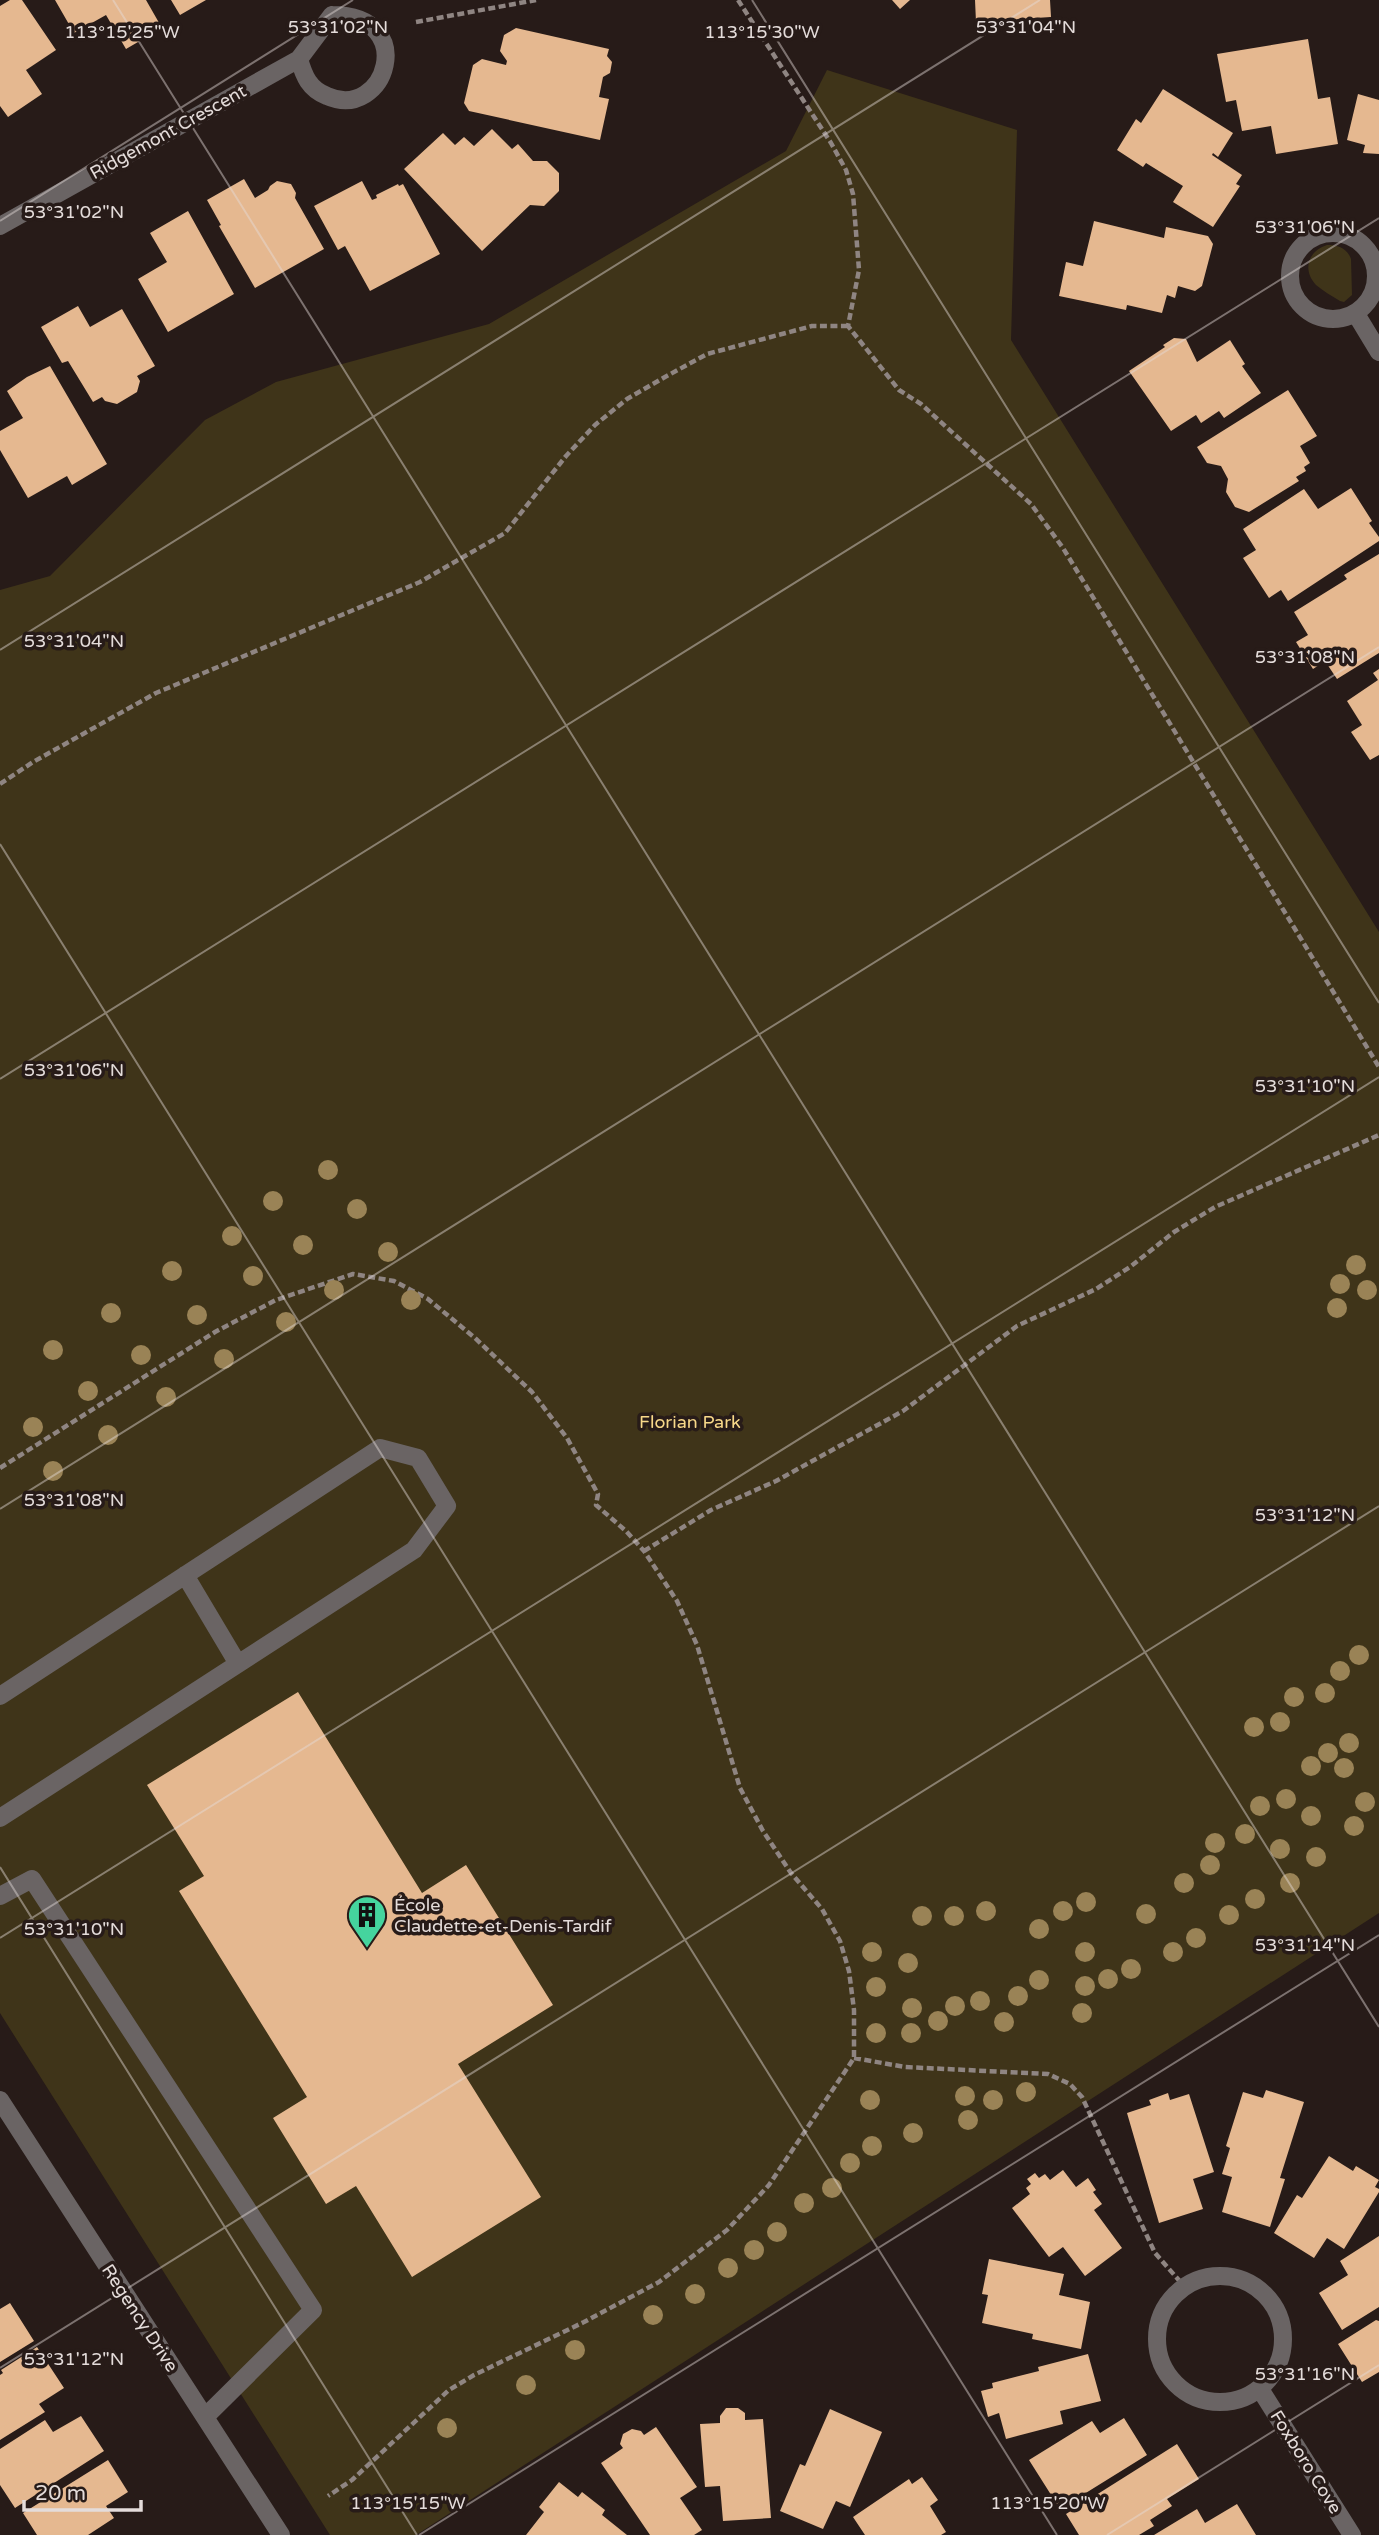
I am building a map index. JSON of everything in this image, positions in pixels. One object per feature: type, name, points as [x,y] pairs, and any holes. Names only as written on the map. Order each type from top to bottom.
[{"type":"street","name":"Ridgemont Crescent","points":[[0,226],[299,59],[328,8],[370,23],[382,36],[386,58],[380,79],[365,94],[356,99],[336,100],[318,92],[311,85],[305,78],[299,59]]},
{"type":"street","points":[[1326,233],[1348,236],[1366,248],[1375,261],[1375,290],[1367,304],[1356,314],[1330,320],[1317,317],[1296,299],[1291,286],[1293,260],[1300,248],[1312,239],[1326,233]]},
{"type":"street","points":[[1356,314],[1379,352]]},
{"type":"street","points":[[0,1696],[380,1448],[418,1458],[447,1506],[414,1550],[0,1818]]},
{"type":"street","points":[[185,1575],[238,1664]]},
{"type":"street","points":[[0,1896],[32,1879],[313,2311],[205,2417]]},
{"type":"street","name":"Regency Drive","points":[[0,2100],[281,2535]]},
{"type":"street","points":[[1226,2276],[1247,2281],[1264,2293],[1271,2302],[1277,2311],[1283,2331],[1282,2353],[1274,2373],[1260,2389],[1241,2399],[1222,2403],[1201,2400],[1183,2391],[1168,2377],[1159,2358],[1156,2338],[1160,2318],[1170,2300],[1184,2286],[1204,2277],[1226,2276]]},
{"type":"street","name":"Foxboro Cove","points":[[1260,2389],[1352,2535]]},
{"type":"path","points":[[416,22],[536,0]]},
{"type":"path","points":[[738,0],[846,170],[853,194],[859,270],[848,326],[899,390],[921,404],[1031,504],[1063,548],[1379,1067]]},
{"type":"path","points":[[0,784],[33,762],[156,693],[419,582],[505,533],[566,456],[595,425],[627,399],[707,354],[811,326],[848,326]]},
{"type":"path","points":[[644,1551],[711,1510],[776,1481],[903,1411],[1017,1326],[1096,1289],[1130,1267],[1174,1232],[1215,1207],[1379,1135]]},
{"type":"path","points":[[0,1468],[215,1332],[276,1300],[353,1274],[394,1281],[428,1299],[475,1338],[532,1392],[567,1438],[598,1494],[596,1505],[644,1551],[677,1601],[697,1645],[740,1788],[763,1831],[791,1873],[822,1909],[841,1941],[852,1997],[854,2058],[769,2185],[727,2230],[659,2282],[449,2390],[352,2480],[328,2496]]},
{"type":"path","points":[[854,2058],[905,2067],[1048,2074],[1070,2084],[1082,2097],[1155,2253],[1184,2286]]},
{"type":"green space","name":"Florian Park","points":[[827,70],[1017,130],[1011,340],[1379,932],[1379,1913],[416,2535],[330,2535],[0,2013],[0,590],[50,576],[205,420],[276,382],[489,324],[786,151]]},
{"type":"green space","points":[[1327,245],[1342,248],[1351,259],[1352,295],[1344,302],[1316,285],[1309,273],[1311,256]]},
{"type":"building","points":[[10,0],[22,0],[56,50],[26,70],[42,94],[8,117],[0,106],[0,6]]},
{"type":"building","points":[[55,0],[146,0],[162,28],[126,49],[106,15],[74,33]]},
{"type":"building","points":[[171,0],[206,0],[180,15]]},
{"type":"building","points":[[892,0],[910,0],[900,9]]},
{"type":"building","points":[[975,0],[1050,0],[1051,17],[976,22]]},
{"type":"building","points":[[516,28],[609,49],[607,56],[612,62],[610,73],[603,77],[599,97],[609,99],[600,140],[469,111],[464,103],[473,65],[482,59],[506,65],[507,61],[500,51],[504,35]]},
{"type":"building","points":[[1308,39],[1318,99],[1330,97],[1338,144],[1276,154],[1271,126],[1242,131],[1236,100],[1226,102],[1217,54]]},
{"type":"building","points":[[1163,89],[1233,133],[1218,157],[1213,153],[1212,155],[1242,175],[1236,184],[1240,186],[1213,227],[1173,202],[1183,186],[1146,163],[1143,167],[1117,150],[1136,119],[1141,123]]},
{"type":"building","points":[[1358,94],[1379,100],[1379,154],[1363,153],[1365,145],[1347,140]]},
{"type":"building","points":[[492,129],[512,149],[518,144],[533,161],[547,161],[559,173],[559,191],[544,206],[530,205],[482,251],[404,169],[443,133],[455,145],[464,137],[474,146]]},
{"type":"building","points":[[244,179],[255,198],[277,181],[291,184],[296,193],[295,198],[324,249],[255,288],[207,200]]},
{"type":"building","points":[[362,181],[372,200],[377,198],[376,195],[403,184],[440,254],[370,291],[345,246],[338,250],[314,206]]},
{"type":"building","points":[[188,211],[234,294],[168,332],[138,279],[167,262],[150,233]]},
{"type":"building","points":[[1094,221],[1164,238],[1166,227],[1208,236],[1213,244],[1202,286],[1195,291],[1178,286],[1175,298],[1167,295],[1162,313],[1127,305],[1126,310],[1059,296],[1066,262],[1083,266]]},
{"type":"building","points":[[78,306],[90,327],[122,309],[155,366],[137,376],[140,381],[137,392],[117,404],[105,401],[102,397],[93,402],[68,361],[62,363],[41,327]]},
{"type":"building","points":[[1174,338],[1186,339],[1197,362],[1230,340],[1245,364],[1242,366],[1261,393],[1224,418],[1219,411],[1201,423],[1196,415],[1171,431],[1129,371]]},
{"type":"building","points":[[50,366],[107,464],[72,485],[67,476],[28,498],[0,450],[0,431],[23,418],[7,391]]},
{"type":"building","points":[[1288,390],[1317,436],[1300,446],[1310,463],[1304,467],[1306,471],[1296,477],[1299,481],[1249,512],[1235,507],[1226,492],[1228,479],[1221,466],[1207,463],[1197,447]]},
{"type":"building","points":[[1351,488],[1372,521],[1369,523],[1379,541],[1288,601],[1281,590],[1269,598],[1243,558],[1256,550],[1243,529],[1304,489],[1318,509]]},
{"type":"building","points":[[1379,554],[1379,653],[1337,679],[1325,661],[1313,669],[1296,642],[1308,635],[1294,612],[1347,579],[1344,575]]},
{"type":"building","points":[[1379,669],[1379,755],[1370,760],[1351,732],[1362,725],[1347,701],[1378,680],[1373,673]]},
{"type":"building","name":"École Claudette-et-Denis-Tardif","points":[[298,1692],[422,1893],[466,1865],[553,2005],[458,2064],[541,2197],[412,2277],[356,2186],[326,2204],[273,2118],[307,2097],[179,1891],[204,1876],[147,1785]]},
{"type":"building","points":[[1266,2090],[1304,2102],[1280,2178],[1285,2179],[1270,2227],[1222,2212],[1232,2177],[1222,2174],[1230,2148],[1226,2146],[1243,2092],[1263,2098]]},
{"type":"building","points":[[1168,2093],[1170,2100],[1189,2094],[1214,2172],[1193,2179],[1203,2209],[1159,2223],[1127,2113],[1151,2105],[1149,2100]]},
{"type":"building","points":[[1329,2156],[1353,2171],[1356,2166],[1379,2180],[1375,2187],[1379,2192],[1344,2249],[1327,2238],[1314,2258],[1274,2233],[1297,2195],[1302,2198]]},
{"type":"building","points":[[1063,2170],[1076,2187],[1088,2178],[1096,2190],[1093,2192],[1102,2204],[1094,2210],[1122,2248],[1085,2276],[1063,2247],[1049,2257],[1012,2208],[1030,2194],[1026,2188],[1031,2184],[1027,2179],[1035,2173],[1039,2178],[1045,2174],[1050,2180]]},
{"type":"building","points":[[1379,2236],[1379,2307],[1342,2330],[1319,2293],[1348,2275],[1340,2261]]},
{"type":"building","points":[[989,2259],[1064,2274],[1059,2295],[1090,2302],[1081,2349],[1032,2339],[1033,2334],[982,2323],[988,2295],[982,2294]]},
{"type":"building","points":[[10,2303],[34,2341],[0,2362],[0,2309]]},
{"type":"building","points":[[1376,2320],[1379,2321],[1379,2372],[1362,2382],[1338,2344]]},
{"type":"building","points":[[37,2347],[64,2388],[39,2404],[45,2412],[0,2440],[1,2370]]},
{"type":"building","points":[[1088,2354],[1101,2401],[1060,2411],[1063,2424],[1006,2439],[999,2413],[988,2417],[981,2391],[993,2388],[992,2383],[1039,2371],[1038,2367]]},
{"type":"building","points":[[726,2408],[738,2408],[745,2413],[745,2420],[763,2419],[771,2518],[723,2521],[720,2486],[705,2487],[700,2424],[720,2423],[720,2416]]},
{"type":"building","points":[[830,2409],[882,2432],[850,2507],[836,2501],[823,2529],[780,2511],[800,2464],[805,2466]]},
{"type":"building","points":[[81,2416],[104,2451],[15,2508],[0,2485],[0,2449],[45,2420],[53,2432]]},
{"type":"building","points":[[1124,2418],[1147,2455],[1060,2509],[1029,2460],[1092,2421],[1100,2433]]},
{"type":"building","points":[[656,2427],[697,2487],[680,2498],[702,2530],[694,2535],[650,2535],[601,2463],[623,2448],[620,2444],[623,2434],[632,2429],[641,2431],[644,2435]]},
{"type":"building","points":[[1177,2444],[1199,2479],[1167,2499],[1172,2506],[1150,2520],[1154,2526],[1139,2535],[1079,2535],[1066,2514]]},
{"type":"building","points":[[108,2460],[128,2492],[106,2506],[114,2518],[88,2535],[37,2535],[23,2513]]},
{"type":"building","points":[[922,2477],[938,2500],[930,2506],[946,2532],[941,2535],[865,2535],[853,2517],[909,2479],[912,2484]]},
{"type":"building","points":[[559,2482],[578,2497],[582,2492],[605,2510],[602,2515],[627,2535],[526,2535],[544,2512],[539,2507]]},
{"type":"building","points":[[1237,2504],[1256,2535],[1154,2535],[1197,2509],[1205,2523]]},
{"type":"place","name":"École Claudette-et-Denis-Tardif","points":[[367,1949]]}]
